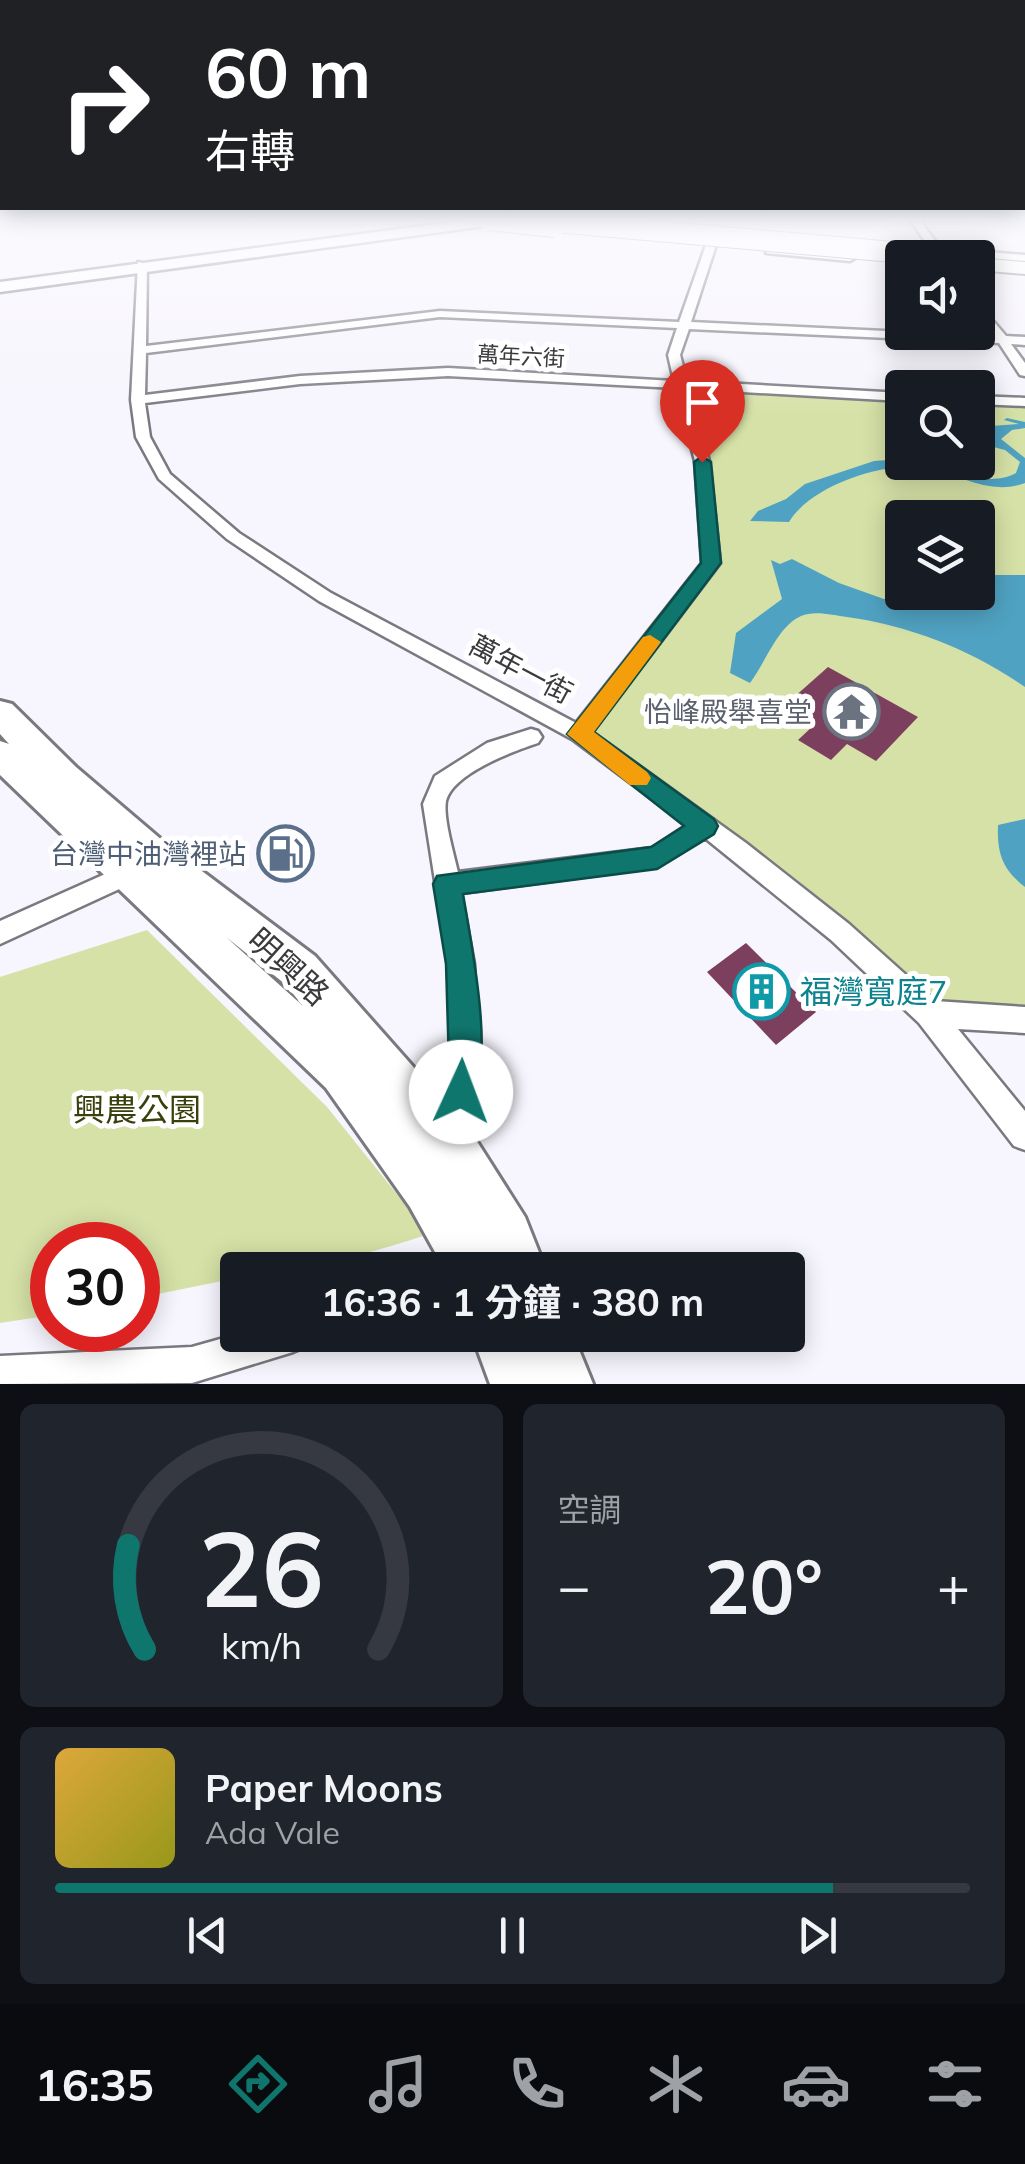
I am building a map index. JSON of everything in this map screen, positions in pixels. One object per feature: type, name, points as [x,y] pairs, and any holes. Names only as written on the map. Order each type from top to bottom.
[{"type":"main road","name":"明興路","points":[[0,714],[342,1072],[428,1190],[461,1252]]},
{"type":"main road","name":"明興路","points":[[0,754],[142,866],[300,970],[454,1149],[512,1252]]},
{"type":"main road","points":[[507,1352],[519,1384]]},
{"type":"main road","points":[[551,1352],[564,1384]]},
{"type":"street","name":"萬年一街","points":[[142,285],[138,400],[143,437],[158,467],[234,536],[325,597],[579,734],[704,826],[840,932],[929,1014],[1025,1135]]},
{"type":"street","points":[[618,382],[660,371],[674,355],[699,285]]},
{"type":"street","points":[[140,350],[440,314],[1025,341]]},
{"type":"street","points":[[995,330],[1025,372]]},
{"type":"street","points":[[579,734],[711,563],[702,462],[674,355]]},
{"type":"street","points":[[674,355],[697,378],[730,388]]},
{"type":"street","name":"萬年六街","points":[[138,400],[300,380],[448,372],[885,395]]},
{"type":"street","points":[[995,401],[1025,402]]},
{"type":"street","points":[[428,1190],[454,1149],[465,1064],[460,964],[434,804],[442,782],[496,749],[530,737]]},
{"type":"street","points":[[447,884],[657,858],[704,826]]},
{"type":"street","points":[[0,933],[142,866]]},
{"type":"street","points":[[929,1014],[1025,1020]]},
{"type":"street","points":[[0,1374],[192,1365],[235,1352]]},
{"type":"green space","points":[[683,386],[885,396],[885,480],[995,480],[995,401],[1025,403],[1025,1020],[929,1014],[579,734],[711,563]]},
{"type":"green space","name":"興農公園","points":[[147,930],[327,1107],[429,1234],[366,1252],[220,1252],[220,1281],[160,1294],[160,1222],[30,1222],[30,1318],[0,1323],[0,977]]},
{"type":"water","points":[[1004,420],[1025,422],[1025,428],[1012,430],[1001,439],[1025,458],[1025,483],[1000,487],[968,480],[995,480],[1016,473],[1020,462],[995,447],[995,426],[1019,424]]},
{"type":"water","points":[[885,460],[885,469],[831,487],[799,509],[789,522],[750,521],[758,511],[786,499],[805,484]]},
{"type":"water","points":[[792,559],[839,583],[885,599],[885,610],[995,610],[995,575],[1025,575],[1025,687],[962,651],[917,633],[818,613],[801,616],[785,628],[750,683],[730,673],[736,633],[782,599],[771,560],[780,564]]},
{"type":"water","points":[[1025,819],[1025,887],[1006,867],[1000,852],[998,825]]},
{"type":"building","name":"怡峰殿舉喜堂","points":[[828,667],[918,717],[876,761],[847,744],[831,760],[798,740],[814,725],[784,706]]},
{"type":"building","name":"福灣寬庭7","points":[[746,943],[816,1012],[776,1045],[707,972]]},
{"type":"slow traffic","points":[[639,778],[579,734],[650,642]]},
{"type":"place","name":"怡峰殿舉喜堂","points":[[851,712]]},
{"type":"place","name":"台灣中油灣裡站","points":[[285,854]]},
{"type":"place","name":"福灣寬庭7","points":[[761,992]]},
{"type":"route","points":[[461,1092],[465,1064],[460,964],[447,884],[657,858],[704,826],[579,734],[711,563],[702,462]]}]
